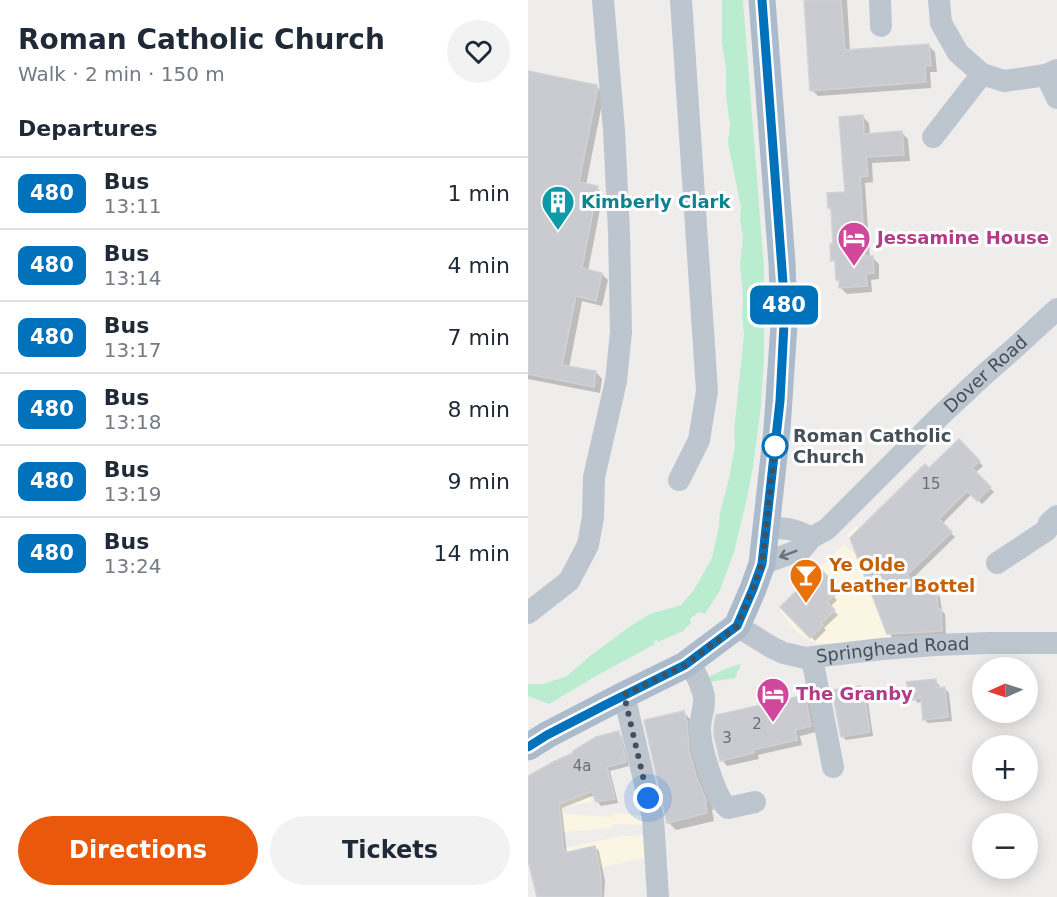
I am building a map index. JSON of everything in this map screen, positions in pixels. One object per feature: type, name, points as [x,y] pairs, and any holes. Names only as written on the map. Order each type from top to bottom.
[{"type":"main road","points":[[528,747],[689,662],[737,626],[762,564],[780,401],[784,311],[762,0]]},
{"type":"street","points":[[528,613],[569,581],[588,545],[593,517],[594,477],[616,381],[621,332],[619,232],[614,130],[603,0]]},
{"type":"street","points":[[679,480],[699,441],[707,391],[681,0]]},
{"type":"street","points":[[880,0],[882,26]]},
{"type":"street","points":[[939,0],[941,22],[958,53],[982,74],[1004,81],[1051,72],[1057,98]]},
{"type":"street","points":[[933,137],[982,74]]},
{"type":"street","name":"Dover Road","points":[[762,564],[802,549],[811,538],[823,532],[985,374],[1055,316]]},
{"type":"street","points":[[997,563],[1047,530],[1053,520]]},
{"type":"street","points":[[766,528],[791,529],[811,538]]},
{"type":"street","name":"Springhead Road","points":[[737,626],[778,651],[803,658],[935,645],[1057,643]]},
{"type":"street","points":[[812,658],[833,767]]},
{"type":"street","points":[[689,662],[703,692],[704,708],[700,735],[706,763],[719,796],[728,808],[755,802]]},
{"type":"street","points":[[624,695],[653,818],[658,897]]},
{"type":"shaded area","points":[[856,526],[860,529],[888,587],[892,646],[888,637],[862,640],[862,642],[815,643],[793,628],[780,610],[780,607],[844,544],[857,556],[847,535]]},
{"type":"shaded area","points":[[573,753],[592,802],[562,807],[564,814],[613,817],[613,812],[643,816],[645,825],[613,824],[613,828],[549,833],[528,776]]},
{"type":"shaded area","points":[[647,835],[645,858],[599,868],[601,897],[537,897],[528,856],[622,836]]},
{"type":"green space","points":[[722,0],[743,0],[764,268],[764,354],[761,407],[753,467],[734,552],[720,590],[705,614],[699,612],[690,619],[691,623],[683,631],[658,642],[654,641],[655,644],[549,704],[528,696],[528,684],[543,684],[567,676],[632,625],[650,614],[681,605],[694,590],[712,558],[735,445],[734,431],[744,335],[740,265],[743,237],[741,207],[728,143],[730,125],[722,44]]},
{"type":"green space","points":[[741,664],[735,678],[710,682],[707,678],[727,668]]},
{"type":"building","points":[[804,0],[841,0],[845,50],[929,44],[931,66],[925,66],[926,82],[810,91]]},
{"type":"building","name":"Kimberly Clark","points":[[528,71],[597,85],[579,182],[598,186],[582,268],[602,273],[596,301],[576,296],[562,365],[596,371],[594,387],[528,374]]},
{"type":"building","points":[[863,115],[864,134],[902,131],[904,155],[866,157],[868,176],[860,177],[865,256],[873,256],[874,273],[866,274],[867,286],[839,288],[839,280],[836,280],[835,260],[831,261],[830,244],[833,244],[831,208],[828,208],[827,193],[845,192],[839,117]]},
{"type":"building","points":[[959,439],[980,461],[972,468],[991,487],[977,501],[967,491],[939,519],[952,532],[907,575],[925,592],[937,591],[942,631],[887,634],[850,538],[925,464],[929,468]]},
{"type":"building","name":"Ye Olde Leather Bottel","points":[[820,568],[837,587],[832,592],[834,595],[827,602],[835,610],[810,638],[780,607]]},
{"type":"building","points":[[936,679],[937,688],[945,687],[948,717],[923,720],[921,697],[913,700],[906,682]]},
{"type":"building","points":[[860,686],[863,688],[870,732],[841,737],[832,690]]},
{"type":"building","name":"The Granby","points":[[805,695],[811,726],[795,730],[797,740],[753,750],[754,753],[720,761],[714,735],[716,715]]},
{"type":"building","points":[[684,711],[689,750],[706,800],[707,813],[667,823],[644,720]]},
{"type":"building","points":[[619,731],[626,762],[607,767],[615,799],[596,802],[592,791],[559,804],[564,853],[595,846],[601,876],[601,897],[537,897],[528,860],[528,776],[573,753],[596,737]]},
{"type":"bus line","name":"480","points":[[528,747],[547,735],[685,665],[737,626],[762,564],[778,415],[784,324],[762,0]]},
{"type":"place","name":"Kimberly Clark","points":[[558,231]]},
{"type":"place","name":"Jessamine House","points":[[854,267]]},
{"type":"place","name":"Roman Catholic Church","points":[[775,446]]},
{"type":"place","name":"Ye Olde Leather Bottel","points":[[806,604]]},
{"type":"place","name":"The Granby","points":[[773,723]]},
{"type":"route","points":[[648,798],[624,695],[685,665],[737,626],[762,564],[775,446]]}]
